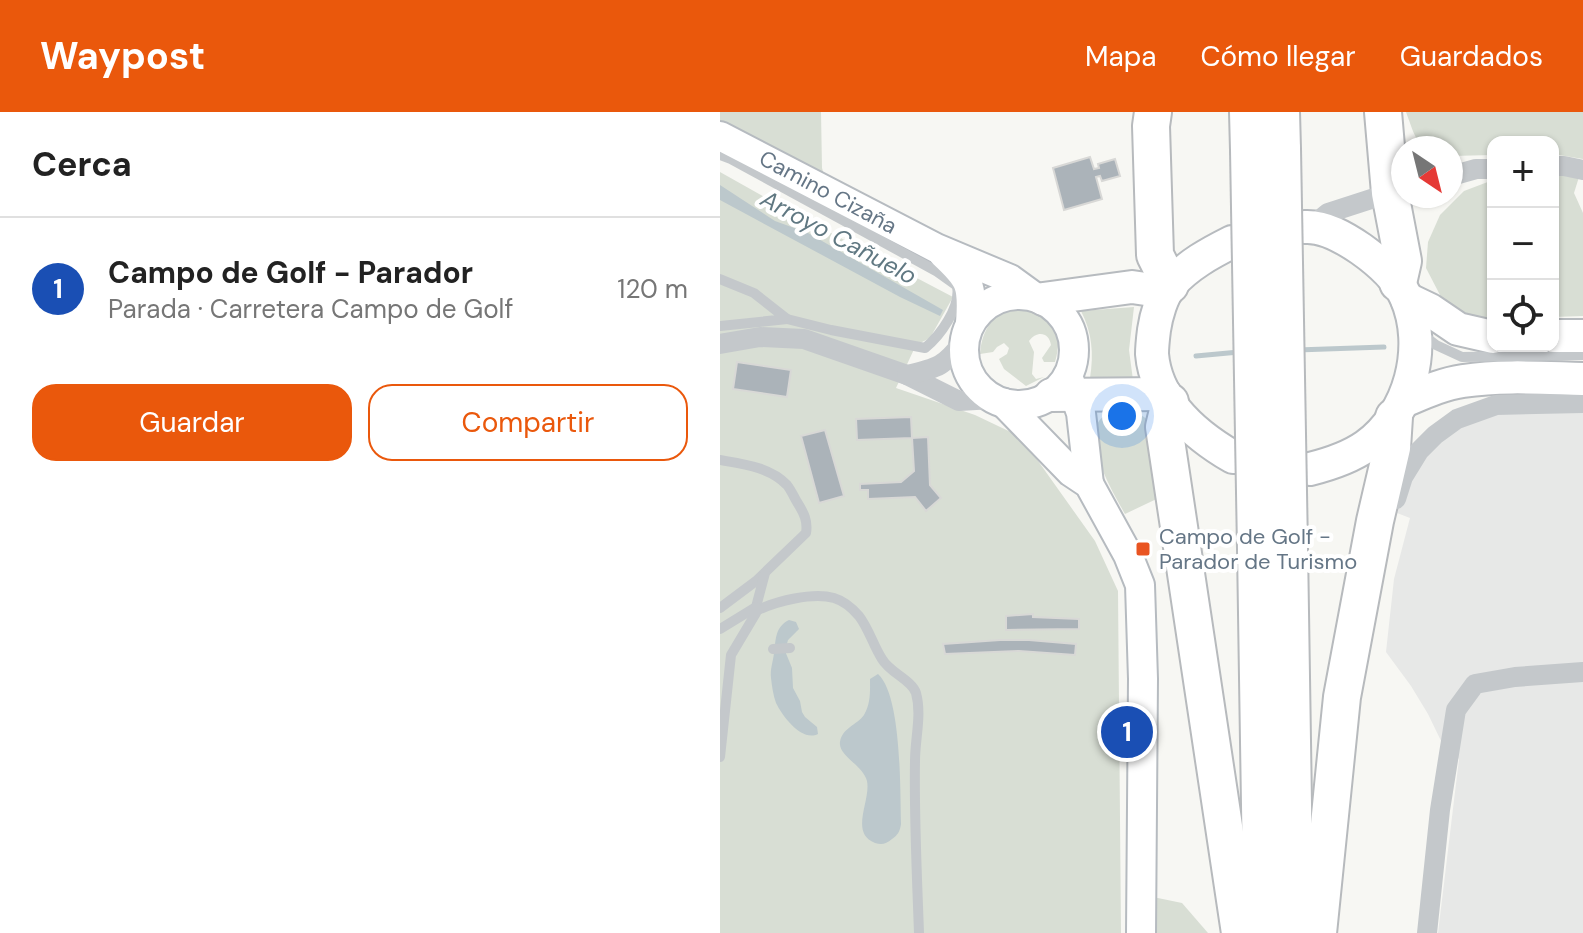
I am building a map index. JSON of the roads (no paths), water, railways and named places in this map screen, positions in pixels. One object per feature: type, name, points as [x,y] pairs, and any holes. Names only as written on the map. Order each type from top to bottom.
[{"type":"highway","points":[[1248,112],[1265,150],[1273,548],[1295,933]]},
{"type":"highway","points":[[1265,150],[1281,112]]},
{"type":"highway","points":[[1383,112],[1391,161]]},
{"type":"highway","points":[[1150,117],[1155,255],[1168,288]]},
{"type":"highway","points":[[1398,208],[1407,303]]},
{"type":"highway","points":[[1168,398],[1164,427],[1240,933]]},
{"type":"highway","points":[[1318,933],[1342,697],[1399,409]]},
{"type":"highway","points":[[1262,933],[1273,548]]},
{"type":"main road","points":[[1308,227],[1344,237],[1376,260],[1407,303],[1415,357],[1399,409]]},
{"type":"main road","points":[[1232,242],[1195,263],[1168,288],[1155,321],[1152,353],[1156,378],[1188,425],[1233,457]]},
{"type":"main road","points":[[1038,297],[1132,287],[1168,288]]},
{"type":"main road","points":[[1407,303],[1430,310],[1458,329],[1487,336]]},
{"type":"main road","points":[[1559,336],[1583,336]]},
{"type":"main road","points":[[1310,469],[1338,462],[1367,445],[1399,409],[1441,386],[1496,378],[1583,379]]},
{"type":"main road","points":[[1065,389],[1168,398]]},
{"type":"street","name":"Camino Cizaña","points":[[720,136],[936,248],[1010,279],[1038,297]]},
{"type":"street","points":[[1559,166],[1583,170]]},
{"type":"street","points":[[1463,173],[1487,169]]},
{"type":"street","points":[[1308,227],[1328,213],[1391,193]]},
{"type":"street","name":"Camino Cizaña","points":[[936,248],[964,274],[972,298],[967,332]]},
{"type":"street","points":[[720,344],[760,337],[804,339],[907,375],[959,401],[999,401],[1020,405],[1036,402],[1065,389],[1074,360],[1074,342],[1069,324],[1058,310],[1038,297],[1014,294],[982,308],[947,362],[907,375]]},
{"type":"street","points":[[967,332],[964,358],[969,375],[980,389],[999,401],[1071,472],[1089,484]]},
{"type":"street","points":[[1065,389],[1081,413],[1089,484],[1128,555],[1140,585],[1143,679],[1141,933]]},
{"type":"street","points":[[1353,639],[1376,596],[1394,506],[1403,477],[1419,451],[1457,419],[1496,405],[1583,403]]},
{"type":"street","points":[[1427,933],[1440,810],[1456,710],[1475,684],[1515,677],[1583,672]]},
{"type":"lane","points":[[720,155],[936,271],[957,286],[958,294],[938,337],[925,348],[787,319],[720,326]]},
{"type":"lane","points":[[720,279],[754,293],[787,319]]},
{"type":"lane","points":[[1407,303],[1436,345],[1462,357],[1583,355]]},
{"type":"lane","points":[[720,460],[767,471],[787,485],[804,513],[807,526],[806,533],[765,572],[720,608]]},
{"type":"lane","points":[[720,757],[731,655],[756,609],[765,572]]},
{"type":"lane","points":[[720,629],[770,604],[793,599],[833,597],[857,613],[882,660],[895,675],[913,686],[919,716],[914,757],[919,933]]},
{"type":"lane","points":[[773,649],[790,648]]},
{"type":"waterway","points":[[1297,350],[1384,347]]},
{"type":"waterway","points":[[1196,356],[1239,352]]},
{"type":"place","name":"Campo de Golf - Parador de Turismo","points":[[1143,549]]},
{"type":"place","name":"Campo de Golf - Parador","points":[[1127,732]]},
{"type":"water label","name":"Arroyo Cañuelo","points":[[839,237]]}]
